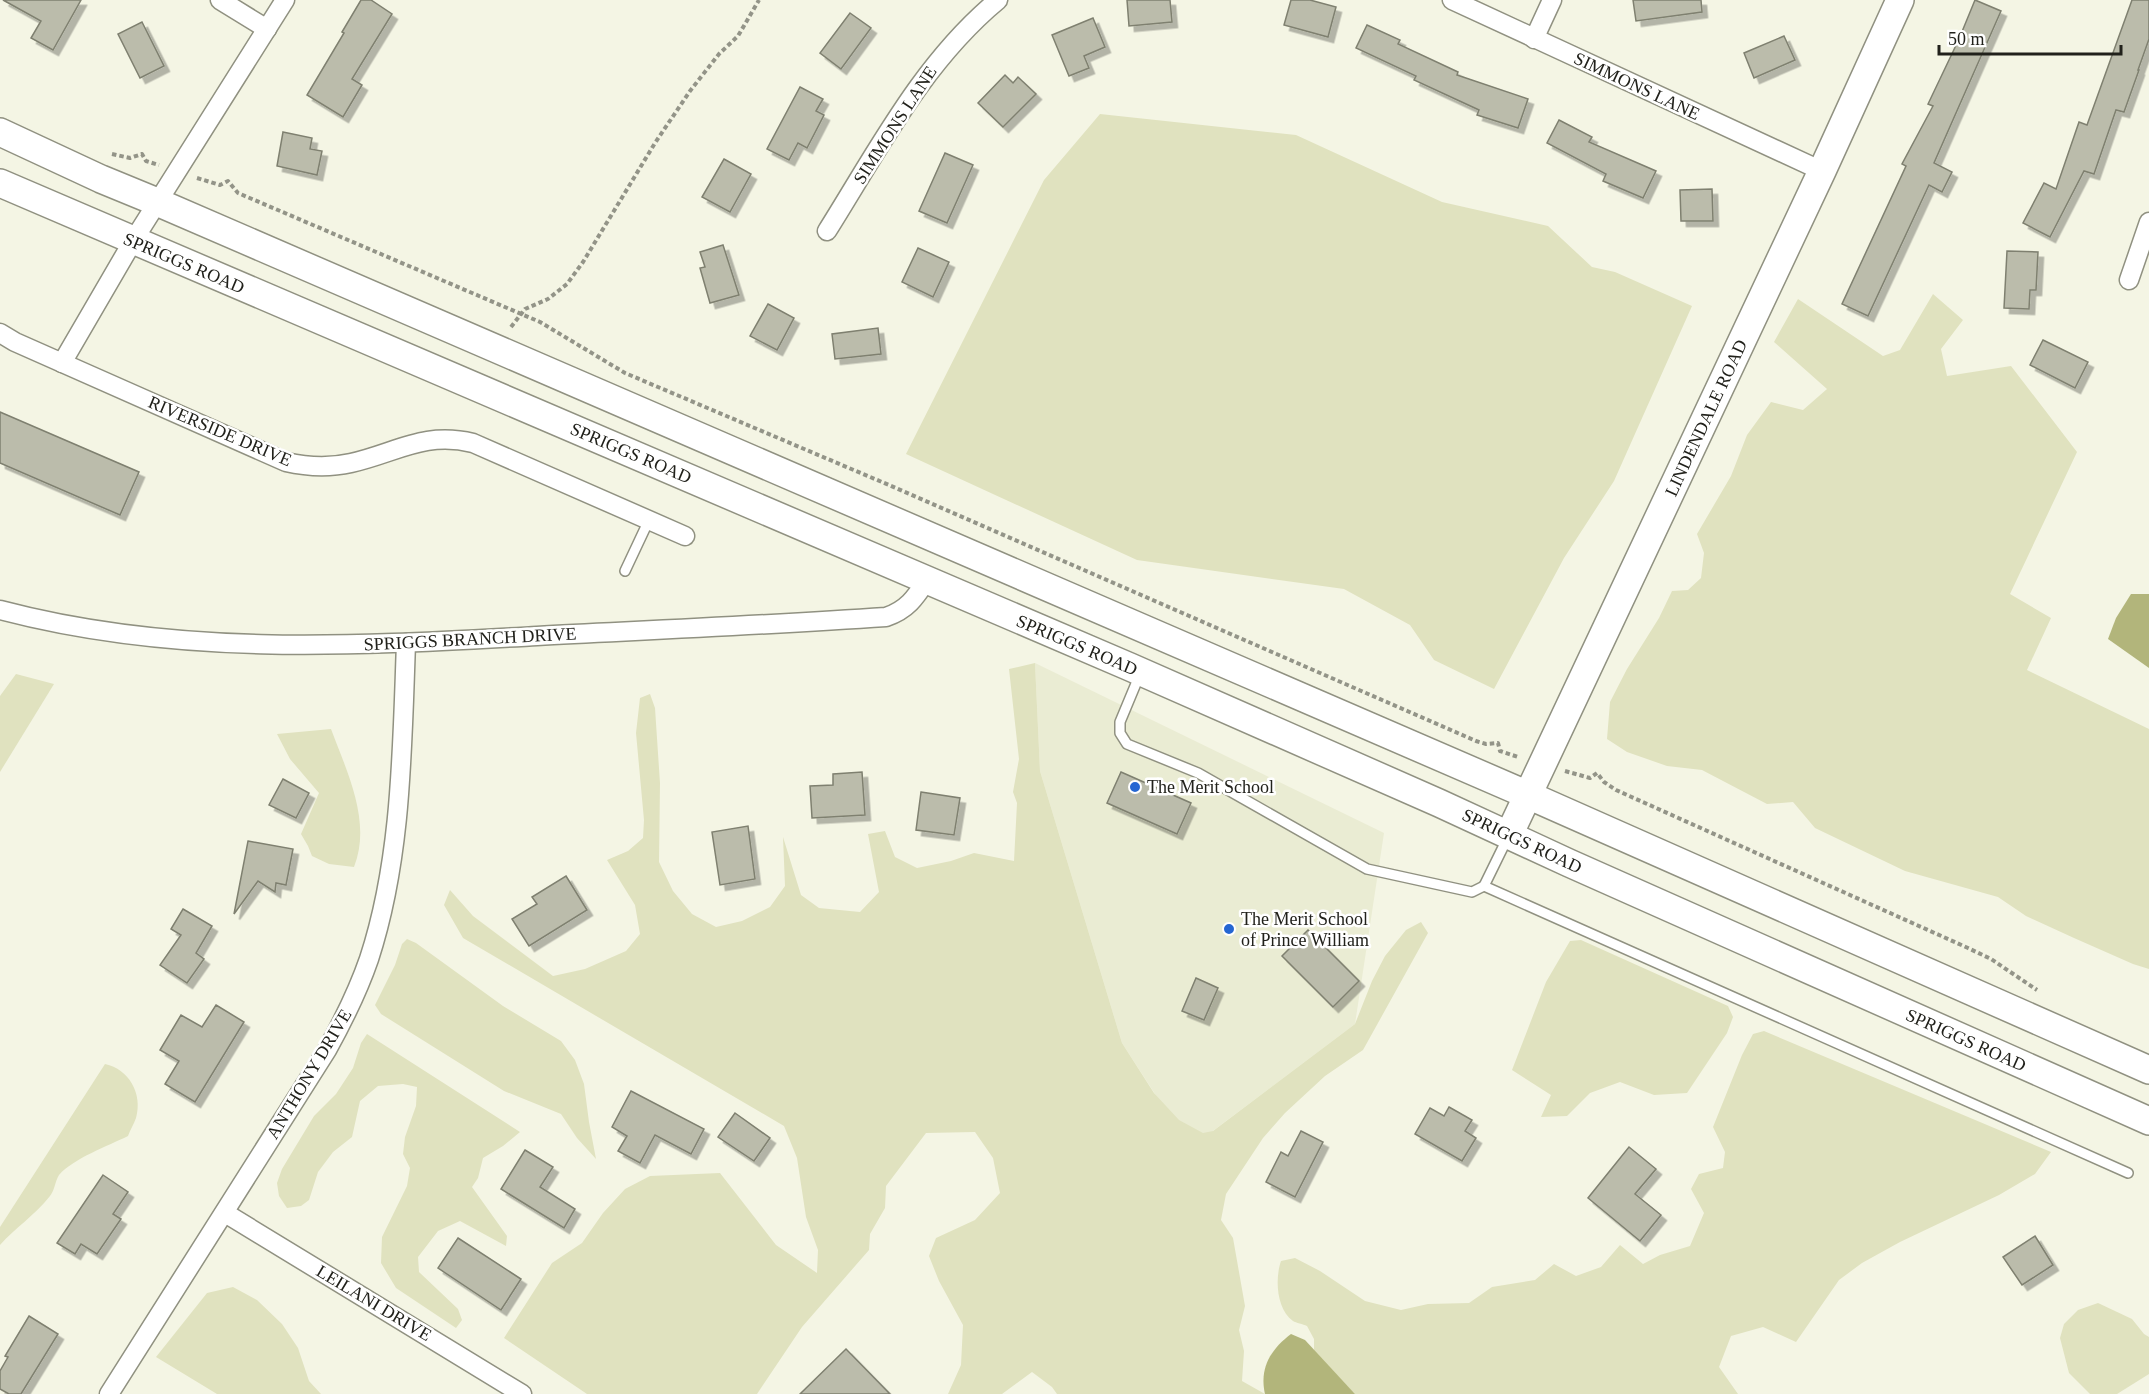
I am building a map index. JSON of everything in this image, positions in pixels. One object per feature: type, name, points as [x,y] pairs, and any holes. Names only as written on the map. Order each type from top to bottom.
[{"type":"main road","name":"LINDENDALE ROAD","points":[[1509,835],[1822,171],[1900,0]]},
{"type":"main road","points":[[0,132],[101,179],[1528,795],[2149,1070]]},
{"type":"main road","name":"SPRIGGS ROAD","points":[[0,183],[1141,672],[2149,1121]]},
{"type":"street","points":[[220,0],[267,29]]},
{"type":"street","points":[[62,363],[133,241],[285,0]]},
{"type":"street","name":"SIMMONS LANE","points":[[827,231],[922,80],[943,53],[977,17],[998,0]]},
{"type":"street","name":"SIMMONS LANE","points":[[1452,0],[1822,171]]},
{"type":"street","points":[[1534,39],[1552,0]]},
{"type":"street","points":[[2128,280],[2149,222]]},
{"type":"street","name":"RIVERSIDE DRIVE","points":[[0,333],[15,342],[286,462],[308,466],[337,465],[365,459],[416,442],[443,438],[459,440],[472,443],[685,536]]},
{"type":"street","name":"SPRIGGS BRANCH DRIVE","points":[[0,610],[44,621],[117,634],[202,643],[269,646],[406,643],[886,616],[908,607],[927,580]]},
{"type":"street","name":"ANTHONY DRIVE","points":[[109,1394],[327,1050],[348,1011],[369,958],[382,914],[394,847],[402,751],[406,643]]},
{"type":"street","name":"LEILANI DRIVE","points":[[225,1213],[522,1394]]},
{"type":"lane","points":[[625,571],[649,520]]},
{"type":"lane","points":[[1141,672],[1120,722],[1120,733],[1127,744],[1198,773],[1367,868],[1472,892],[1484,886],[1509,835]]},
{"type":"lane","points":[[1484,886],[2128,1173]]},
{"type":"path","points":[[494,348],[525,309],[548,299],[567,284],[684,99],[719,54],[738,36],[759,0]]},
{"type":"path","points":[[142,154],[146,161]]},
{"type":"path","points":[[220,185],[228,181],[233,189],[242,195],[556,330],[625,373],[1476,741],[1486,744],[1498,742],[1500,751]]},
{"type":"path","points":[[1590,778],[1597,773],[1604,782],[1616,790],[1968,948],[1991,959],[2042,993]]},
{"type":"shaded area","points":[[1100,114],[1296,135],[1442,202],[1548,226],[1592,267],[1615,272],[1692,306],[1614,481],[1564,558],[1494,689],[1434,660],[1410,625],[1344,589],[1137,560],[906,454],[1044,180]]},
{"type":"shaded area","points":[[1933,294],[1963,320],[1941,349],[1947,376],[2011,366],[2077,452],[2010,594],[2051,618],[2027,670],[2149,729],[2149,969],[2026,916],[1998,897],[1905,871],[1815,828],[1793,802],[1767,804],[1702,770],[1667,766],[1627,752],[1607,739],[1610,702],[1627,669],[1659,618],[1672,591],[1688,590],[1701,578],[1704,553],[1697,534],[1731,476],[1747,435],[1771,402],[1803,410],[1827,389],[1774,342],[1798,299],[1883,356],[1900,350]]},
{"type":"shaded area","points":[[2131,594],[2149,594],[2149,668],[2108,639],[2116,618]]},
{"type":"shaded area","name":"The Merit School of Prince William","points":[[1035,663],[1384,833],[1355,1024],[1190,1148],[1122,1043],[1040,771]]},
{"type":"shaded area","points":[[1035,663],[1040,771],[1122,1043],[1154,1093],[1179,1120],[1203,1133],[1213,1131],[1355,1024],[1372,981],[1385,956],[1406,930],[1421,922],[1428,933],[1363,1050],[1325,1076],[1285,1113],[1263,1138],[1226,1194],[1221,1220],[1233,1238],[1245,1306],[1239,1330],[1244,1351],[1242,1381],[1265,1394],[1057,1394],[1052,1387],[1032,1372],[1002,1394],[948,1394],[961,1365],[963,1325],[939,1281],[929,1256],[936,1238],[975,1220],[1000,1193],[993,1158],[975,1132],[926,1133],[886,1186],[885,1208],[870,1234],[869,1250],[802,1327],[757,1394],[587,1394],[504,1338],[552,1263],[582,1243],[603,1213],[625,1189],[650,1176],[720,1173],[776,1245],[817,1273],[818,1250],[806,1217],[797,1158],[784,1126],[463,938],[444,905],[450,890],[473,916],[553,976],[585,969],[626,951],[640,934],[635,905],[607,860],[628,851],[643,838],[644,820],[636,733],[640,698],[650,694],[655,708],[660,783],[659,862],[673,891],[692,914],[716,927],[742,921],[770,907],[785,886],[783,837],[801,895],[819,908],[860,912],[879,892],[868,834],[885,831],[895,857],[917,868],[951,861],[974,853],[1014,861],[1017,803],[1013,792],[1019,759],[1009,669]]},
{"type":"shaded area","points":[[16,674],[54,684],[0,772],[0,696]]},
{"type":"shaded area","points":[[331,729],[350,780],[359,815],[359,850],[354,867],[329,864],[312,856],[301,834],[319,793],[290,759],[277,734]]},
{"type":"shaded area","points":[[407,939],[416,943],[503,1006],[561,1041],[575,1060],[584,1084],[596,1159],[577,1138],[561,1114],[504,1091],[381,1014],[375,1005],[395,965],[402,944]]},
{"type":"shaded area","points":[[1581,940],[1728,1006],[1733,1017],[1727,1033],[1687,1093],[1654,1095],[1620,1082],[1590,1093],[1567,1116],[1541,1117],[1551,1095],[1512,1070],[1546,982],[1570,941]]},
{"type":"shaded area","points":[[1764,1031],[2051,1152],[2035,1174],[1999,1195],[1900,1242],[1862,1263],[1839,1280],[1796,1342],[1763,1327],[1731,1336],[1719,1367],[1738,1394],[1355,1394],[1314,1351],[1314,1339],[1307,1326],[1287,1316],[1278,1293],[1279,1268],[1281,1261],[1295,1258],[1320,1271],[1365,1301],[1401,1310],[1428,1304],[1469,1303],[1492,1287],[1535,1280],[1554,1264],[1576,1276],[1601,1267],[1620,1245],[1643,1264],[1660,1255],[1690,1246],[1704,1213],[1691,1189],[1699,1174],[1723,1168],[1725,1152],[1713,1127],[1742,1055],[1753,1034]]},
{"type":"shaded area","points":[[367,1034],[520,1132],[483,1158],[478,1178],[472,1187],[507,1236],[506,1246],[460,1221],[438,1231],[418,1257],[419,1272],[458,1309],[462,1320],[456,1328],[396,1288],[381,1263],[382,1237],[407,1186],[410,1168],[403,1154],[405,1137],[416,1106],[417,1087],[403,1084],[378,1086],[360,1101],[352,1137],[333,1152],[318,1172],[309,1200],[301,1206],[287,1208],[279,1196],[277,1183],[282,1169],[314,1116],[336,1094],[353,1068],[361,1043]]},
{"type":"shaded area","points":[[105,1064],[121,1071],[136,1092],[138,1109],[128,1136],[82,1158],[65,1169],[59,1175],[52,1194],[0,1245],[0,1227]]},
{"type":"shaded area","points":[[233,1287],[257,1300],[282,1324],[298,1348],[309,1381],[321,1394],[217,1394],[156,1357],[207,1293]]},
{"type":"shaded area","points":[[2098,1303],[2132,1319],[2149,1337],[2149,1374],[2117,1394],[2090,1394],[2069,1373],[2060,1338],[2064,1324],[2078,1310]]},
{"type":"shaded area","points":[[1291,1334],[1305,1340],[1355,1394],[1265,1394],[1264,1376],[1268,1360]]},
{"type":"building","points":[[3,0],[81,0],[53,50],[31,38],[41,21]]},
{"type":"building","points":[[361,0],[371,0],[392,14],[352,79],[362,85],[343,117],[307,95]]},
{"type":"building","points":[[1127,0],[1170,0],[1172,22],[1129,26]]},
{"type":"building","points":[[1291,0],[1310,0],[1336,7],[1328,37],[1284,25]]},
{"type":"building","points":[[1633,0],[1701,0],[1702,12],[1636,21]]},
{"type":"building","points":[[1975,0],[2001,11],[1934,163],[1952,172],[1942,192],[1929,185],[1868,316],[1842,304],[1906,166],[1902,164],[1933,106],[1928,104]]},
{"type":"building","points":[[2132,0],[2149,0],[2149,39],[2139,70],[2124,112],[2116,110],[2094,174],[2084,171],[2050,237],[2023,223],[2044,183],[2056,189],[2079,122],[2087,125]]},
{"type":"building","points":[[850,13],[871,28],[841,69],[820,53]]},
{"type":"building","points":[[1093,18],[1105,47],[1084,56],[1089,68],[1069,76],[1052,35]]},
{"type":"building","points":[[142,22],[164,66],[140,78],[118,34]]},
{"type":"building","points":[[1367,25],[1400,40],[1398,44],[1458,72],[1457,75],[1528,99],[1518,128],[1477,115],[1479,110],[1414,80],[1416,76],[1356,48]]},
{"type":"building","points":[[1784,36],[1795,60],[1754,78],[1744,53]]},
{"type":"building","points":[[1005,75],[1013,83],[1018,77],[1036,94],[1003,127],[978,103]]},
{"type":"building","points":[[800,87],[823,99],[816,111],[824,115],[807,148],[798,143],[789,160],[767,149]]},
{"type":"building","points":[[1559,120],[1592,137],[1589,142],[1656,171],[1643,198],[1603,181],[1606,174],[1547,143]]},
{"type":"building","points":[[283,132],[312,138],[310,149],[322,151],[317,175],[277,166]]},
{"type":"building","points":[[945,153],[973,165],[947,223],[919,211]]},
{"type":"building","points":[[724,159],[751,174],[730,212],[702,197]]},
{"type":"building","points":[[1712,189],[1713,221],[1681,221],[1680,190]]},
{"type":"building","points":[[723,245],[739,295],[710,303],[700,268],[705,267],[700,252]]},
{"type":"building","points":[[918,248],[949,262],[933,297],[902,282]]},
{"type":"building","points":[[2007,251],[2038,252],[2036,290],[2030,290],[2029,309],[2004,308]]},
{"type":"building","points":[[768,304],[794,318],[777,350],[750,336]]},
{"type":"building","points":[[878,328],[881,354],[835,359],[832,334]]},
{"type":"building","points":[[2043,340],[2088,362],[2075,388],[2030,365]]},
{"type":"building","points":[[0,412],[139,472],[120,515],[0,463]]},
{"type":"building","points":[[862,772],[865,815],[812,818],[810,786],[833,785],[833,774]]},
{"type":"building","name":"The Merit School","points":[[1121,772],[1191,803],[1177,834],[1107,803]]},
{"type":"building","points":[[283,779],[309,793],[296,818],[269,805]]},
{"type":"building","points":[[921,792],[960,798],[954,835],[916,830]]},
{"type":"building","points":[[748,826],[755,879],[720,885],[712,832]]},
{"type":"building","points":[[248,841],[293,849],[286,885],[276,883],[275,892],[258,881],[234,914]]},
{"type":"building","points":[[566,876],[587,910],[529,946],[512,919],[537,904],[532,897]]},
{"type":"building","points":[[183,909],[212,926],[196,953],[204,959],[187,983],[160,965],[181,935],[171,929]]},
{"type":"building","points":[[1308,930],[1359,981],[1333,1007],[1282,956]]},
{"type":"building","points":[[1196,978],[1218,988],[1204,1020],[1182,1011]]},
{"type":"building","points":[[216,1005],[244,1022],[195,1102],[165,1084],[179,1061],[160,1050],[181,1015],[202,1027]]},
{"type":"building","points":[[631,1091],[704,1129],[691,1154],[655,1135],[640,1163],[618,1151],[627,1136],[612,1127]]},
{"type":"building","points":[[1449,1107],[1472,1120],[1465,1131],[1476,1138],[1462,1161],[1415,1134],[1430,1108],[1444,1116]]},
{"type":"building","points":[[735,1113],[770,1138],[754,1161],[718,1137]]},
{"type":"building","points":[[1301,1131],[1323,1142],[1295,1197],[1266,1182],[1281,1152],[1288,1156]]},
{"type":"building","points":[[1629,1147],[1656,1169],[1635,1194],[1661,1215],[1640,1241],[1588,1198]]},
{"type":"building","points":[[525,1150],[553,1167],[540,1187],[575,1209],[564,1228],[501,1189]]},
{"type":"building","points":[[103,1175],[128,1192],[113,1214],[121,1219],[97,1254],[81,1244],[75,1254],[57,1243]]},
{"type":"building","points":[[2035,1236],[2053,1265],[2022,1285],[2003,1257]]},
{"type":"building","points":[[458,1238],[521,1279],[501,1310],[438,1268]]},
{"type":"building","points":[[29,1316],[58,1334],[21,1394],[9,1394],[0,1389],[0,1371],[8,1357],[5,1356]]},
{"type":"building","points":[[846,1349],[890,1394],[800,1394]]},
{"type":"place","name":"The Merit School","points":[[1135,787]]},
{"type":"place","name":"The Merit School of Prince William","points":[[1229,929]]}]
